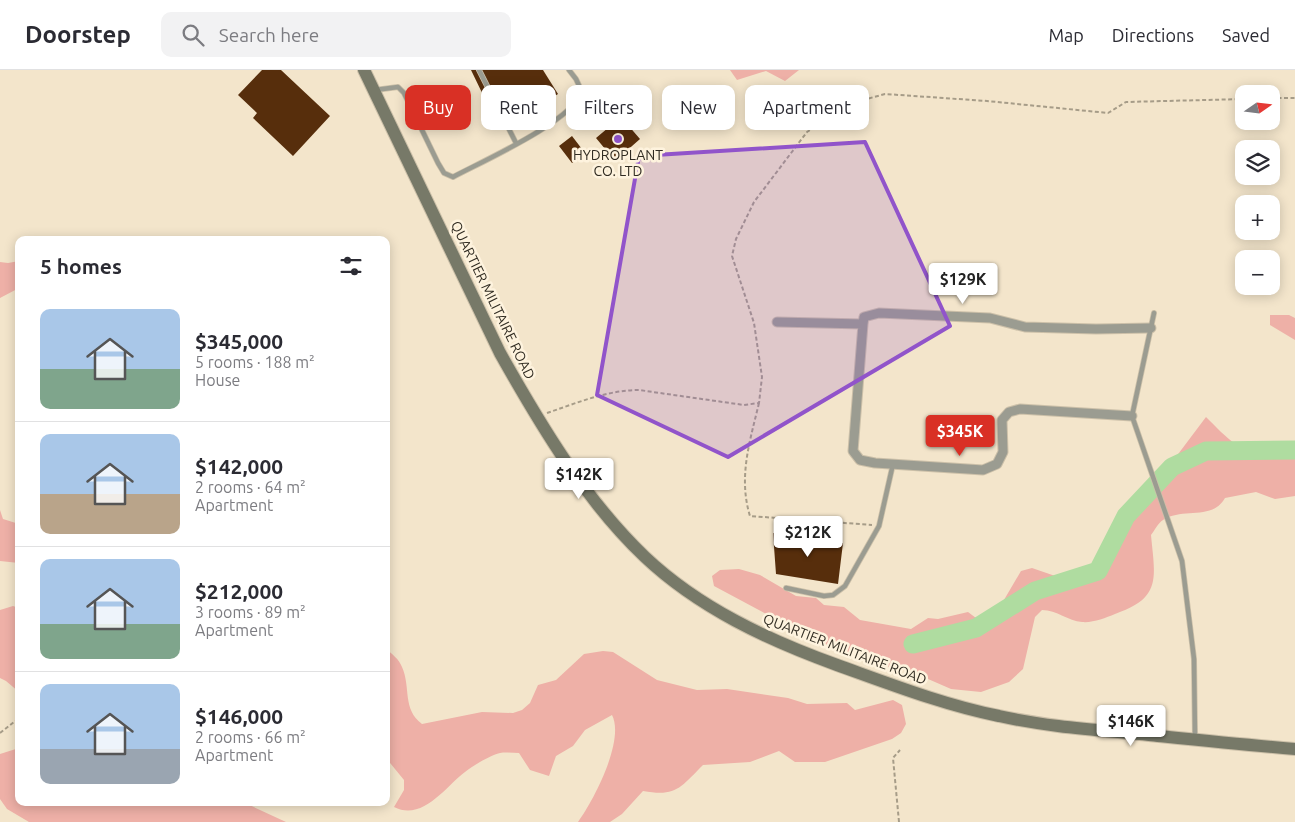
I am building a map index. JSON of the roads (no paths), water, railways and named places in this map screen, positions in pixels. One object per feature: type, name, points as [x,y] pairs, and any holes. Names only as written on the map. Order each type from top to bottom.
[{"type":"main road","name":"QUARTIER MILITAIRE ROAD","points":[[359,70],[374,90]]},
{"type":"main road","name":"QUARTIER MILITAIRE ROAD","points":[[364,70],[500,353],[538,416],[604,512],[645,557],[700,600],[755,632],[912,692],[996,716],[1067,727],[1195,739],[1214,743],[1295,749]]},
{"type":"street","points":[[1132,416],[1020,409],[1009,412],[1002,420],[1003,452],[997,464],[984,470],[860,460],[853,451],[864,317],[879,313],[990,318],[1025,327],[1151,328]]},
{"type":"street","points":[[778,322],[863,324]]},
{"type":"lane","points":[[479,70],[516,143]]},
{"type":"lane","points":[[374,90],[398,87],[404,93],[438,163],[448,176],[453,177],[553,123],[579,100],[582,92],[569,70]]},
{"type":"lane","points":[[1154,313],[1132,416],[1182,561],[1194,659],[1195,739]]},
{"type":"lane","points":[[786,588],[824,596],[834,595],[845,586],[879,526],[893,464]]},
{"type":"waterway","points":[[913,644],[976,628],[1035,591],[1098,571],[1126,516],[1172,467],[1206,451],[1295,450]]},
{"type":"place","name":"HYDROPLANT CO. LTD","points":[[618,139]]}]
